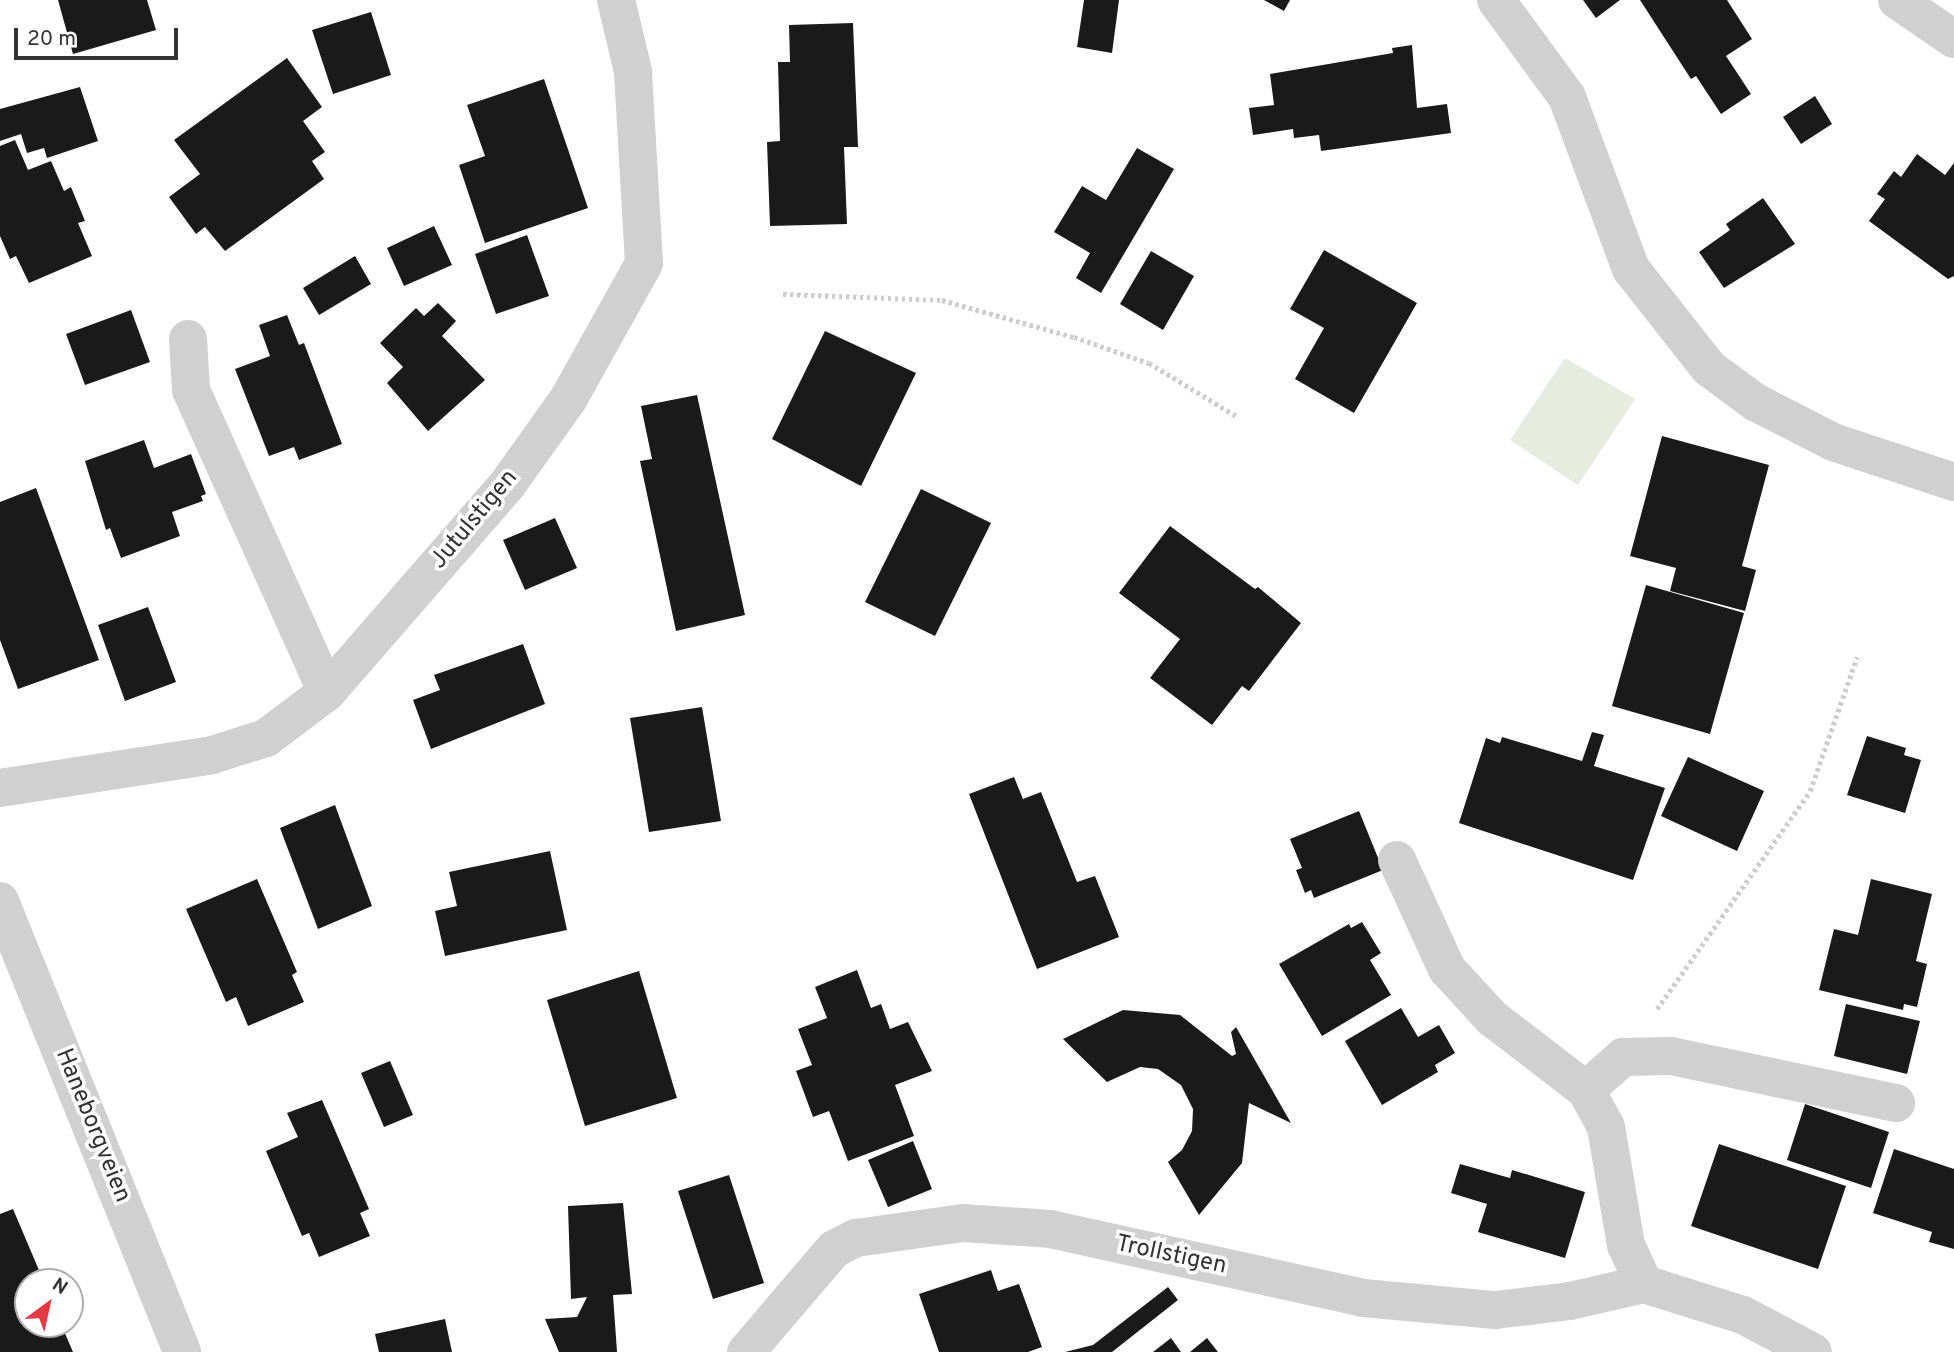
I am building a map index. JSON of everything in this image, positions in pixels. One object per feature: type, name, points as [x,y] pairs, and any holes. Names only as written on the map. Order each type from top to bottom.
[{"type":"street","name":"Jutulstigen","points":[[0,788],[212,755],[266,738],[327,692],[507,485],[569,398],[644,263],[633,71],[616,0]]},
{"type":"street","points":[[1496,0],[1567,97],[1630,269],[1709,368],[1755,402],[1833,442],[1954,482]]},
{"type":"street","points":[[1897,0],[1954,39]]},
{"type":"street","points":[[188,340],[191,390],[327,692]]},
{"type":"street","points":[[1397,860],[1447,969],[1492,1018],[1586,1090],[1606,1127],[1626,1245],[1644,1284],[1743,1315],[1813,1352]]},
{"type":"street","name":"Haneborgveien","points":[[0,901],[182,1352]]},
{"type":"street","points":[[1586,1090],[1623,1057],[1671,1056],[1896,1103]]},
{"type":"street","name":"Trollstigen","points":[[746,1352],[834,1250],[856,1238],[963,1223],[1049,1229],[1363,1298],[1495,1310],[1570,1301],[1644,1284]]},
{"type":"path","points":[[783,294],[942,300],[1074,337],[1149,363],[1236,416]]},
{"type":"path","points":[[1623,1057],[1810,791],[1857,657]]},
{"type":"shaded area","points":[[1565,358],[1635,399],[1578,485],[1510,440]]},
{"type":"building","points":[[58,0],[147,0],[156,30],[73,54]]},
{"type":"building","points":[[1084,0],[1119,0],[1112,53],[1077,47]]},
{"type":"building","points":[[1264,0],[1290,0],[1284,11]]},
{"type":"building","points":[[1583,0],[1620,0],[1596,18]]},
{"type":"building","points":[[1640,0],[1727,0],[1752,39],[1726,56],[1751,94],[1721,114],[1696,76],[1691,79]]},
{"type":"building","points":[[371,12],[391,75],[333,94],[312,30]]},
{"type":"building","points":[[853,23],[858,147],[844,147],[847,224],[770,226],[767,142],[780,141],[778,62],[790,62],[789,25]]},
{"type":"building","points":[[1412,45],[1417,108],[1447,104],[1451,133],[1321,151],[1319,135],[1294,138],[1293,129],[1253,135],[1249,108],[1274,105],[1270,74],[1393,53],[1392,48]]},
{"type":"building","points":[[287,58],[322,107],[303,121],[325,152],[312,161],[324,179],[225,251],[205,227],[196,234],[169,197],[200,174],[174,140]]},
{"type":"building","points":[[544,79],[588,208],[485,243],[459,165],[485,156],[467,105]]},
{"type":"building","points":[[80,87],[98,141],[47,158],[44,148],[27,153],[21,134],[0,141],[0,109]]},
{"type":"building","points":[[1815,96],[1832,124],[1801,144],[1783,117]]},
{"type":"building","points":[[15,140],[28,170],[51,161],[64,191],[71,187],[85,221],[78,223],[92,256],[29,283],[16,256],[10,259],[0,236],[0,146]]},
{"type":"building","points":[[1137,148],[1174,169],[1101,293],[1076,278],[1090,253],[1054,232],[1082,186],[1106,200]]},
{"type":"building","points":[[1917,154],[1945,175],[1954,163],[1954,276],[1948,279],[1869,221],[1885,199],[1877,194],[1894,171],[1901,177]]},
{"type":"building","points":[[1763,198],[1795,244],[1724,288],[1699,252],[1730,230],[1726,224]]},
{"type":"building","points":[[434,226],[452,265],[404,286],[387,248]]},
{"type":"building","points":[[527,235],[549,296],[496,314],[475,254]]},
{"type":"building","points":[[1324,250],[1417,303],[1354,413],[1295,379],[1324,328],[1290,309]]},
{"type":"building","points":[[1151,251],[1194,276],[1163,330],[1120,304]]},
{"type":"building","points":[[355,256],[371,284],[319,315],[303,288]]},
{"type":"building","points":[[438,303],[456,321],[442,336],[485,380],[428,431],[387,383],[403,367],[380,343],[416,308],[424,316]]},
{"type":"building","points":[[131,310],[150,362],[85,385],[66,334]]},
{"type":"building","points":[[287,315],[299,345],[304,343],[342,444],[299,460],[294,447],[269,456],[235,369],[270,356],[259,325]]},
{"type":"building","points":[[825,331],[916,373],[861,486],[772,439]]},
{"type":"building","points":[[697,395],[745,615],[676,631],[640,461],[652,459],[641,406]]},
{"type":"building","points":[[1662,436],[1769,465],[1742,566],[1756,570],[1745,611],[1670,591],[1676,568],[1630,556]]},
{"type":"building","points":[[144,440],[154,468],[191,454],[206,494],[201,496],[203,501],[172,512],[180,536],[121,558],[110,528],[106,530],[85,461]]},
{"type":"building","points":[[36,488],[99,660],[18,689],[0,640],[0,502]]},
{"type":"building","points":[[921,489],[991,523],[935,636],[865,602]]},
{"type":"building","points":[[555,518],[577,568],[525,590],[503,540]]},
{"type":"building","points":[[1170,526],[1255,589],[1258,587],[1301,623],[1249,691],[1242,686],[1212,725],[1150,678],[1180,639],[1119,593]]},
{"type":"building","points":[[1646,585],[1744,613],[1710,734],[1612,706]]},
{"type":"building","points":[[148,607],[176,682],[125,701],[98,625]]},
{"type":"building","points":[[523,644],[545,704],[431,749],[413,700],[440,690],[434,675]]},
{"type":"building","points":[[702,707],[721,821],[649,832],[630,718]]},
{"type":"building","points":[[1592,732],[1604,735],[1594,766],[1665,788],[1633,880],[1459,823],[1486,738],[1500,743],[1502,737],[1582,761]]},
{"type":"building","points":[[1867,736],[1906,748],[1904,755],[1921,760],[1905,813],[1847,795]]},
{"type":"building","points":[[1688,757],[1764,791],[1737,851],[1661,816]]},
{"type":"building","points":[[1014,777],[1023,799],[1041,792],[1077,882],[1095,876],[1119,937],[1037,969],[969,794]]},
{"type":"building","points":[[335,805],[372,906],[318,929],[280,828]]},
{"type":"building","points":[[1359,811],[1383,870],[1314,898],[1311,890],[1305,893],[1296,870],[1302,868],[1290,839]]},
{"type":"building","points":[[550,851],[567,930],[445,956],[435,911],[457,906],[449,872]]},
{"type":"building","points":[[257,879],[297,972],[292,975],[304,1002],[248,1026],[236,997],[226,1002],[186,909]]},
{"type":"building","points":[[1871,879],[1932,894],[1916,961],[1927,964],[1917,1007],[1904,1004],[1903,1010],[1819,990],[1834,929],[1858,935]]},
{"type":"building","points":[[1362,922],[1381,953],[1370,960],[1391,995],[1322,1036],[1279,964],[1349,924],[1351,928]]},
{"type":"building","points":[[857,970],[871,1008],[881,1004],[890,1029],[908,1022],[932,1071],[895,1085],[914,1136],[848,1161],[829,1111],[813,1117],[796,1071],[812,1065],[798,1029],[827,1018],[815,987]]},
{"type":"building","points":[[639,971],[677,1098],[585,1126],[547,1000]]},
{"type":"building","points":[[1846,1004],[1920,1021],[1907,1074],[1834,1056]]},
{"type":"building","points":[[1401,1008],[1418,1037],[1439,1025],[1455,1053],[1435,1065],[1438,1072],[1382,1105],[1345,1041]]},
{"type":"building","points":[[1123,1010],[1180,1015],[1232,1056],[1236,1054],[1231,1032],[1236,1027],[1291,1123],[1249,1103],[1242,1163],[1199,1215],[1168,1162],[1182,1150],[1192,1131],[1193,1109],[1181,1085],[1158,1069],[1140,1067],[1107,1082],[1063,1039]]},
{"type":"building","points":[[390,1061],[413,1115],[384,1127],[361,1073]]},
{"type":"building","points":[[322,1100],[369,1209],[360,1213],[370,1236],[319,1257],[309,1233],[302,1236],[266,1151],[298,1137],[287,1113]]},
{"type":"building","points":[[1805,1104],[1889,1132],[1871,1188],[1787,1160]]},
{"type":"building","points":[[913,1141],[932,1189],[888,1207],[868,1160]]},
{"type":"building","points":[[1719,1144],[1846,1186],[1818,1269],[1691,1226]]},
{"type":"building","points":[[1894,1149],[1954,1169],[1954,1249],[1929,1242],[1932,1232],[1873,1213]]},
{"type":"building","points":[[1460,1164],[1510,1178],[1512,1170],[1585,1192],[1565,1258],[1478,1232],[1487,1204],[1451,1193]]},
{"type":"building","points":[[729,1175],[764,1283],[713,1299],[678,1191]]},
{"type":"building","points":[[623,1203],[632,1294],[613,1295],[617,1352],[559,1352],[545,1319],[577,1317],[587,1297],[571,1299],[568,1206]]},
{"type":"building","points":[[13,1209],[38,1268],[14,1268],[14,1338],[67,1338],[73,1352],[0,1352],[0,1214]]},
{"type":"building","points":[[991,1270],[998,1291],[1019,1284],[1042,1347],[1028,1352],[939,1352],[919,1294]]},
{"type":"building","points":[[1168,1287],[1178,1300],[1112,1352],[1065,1352],[1093,1345]]},
{"type":"building","points":[[445,1319],[452,1352],[379,1352],[375,1334]]},
{"type":"building","points":[[1171,1338],[1181,1352],[1153,1352]]},
{"type":"building","points":[[1207,1338],[1218,1352],[1190,1352]]}]
